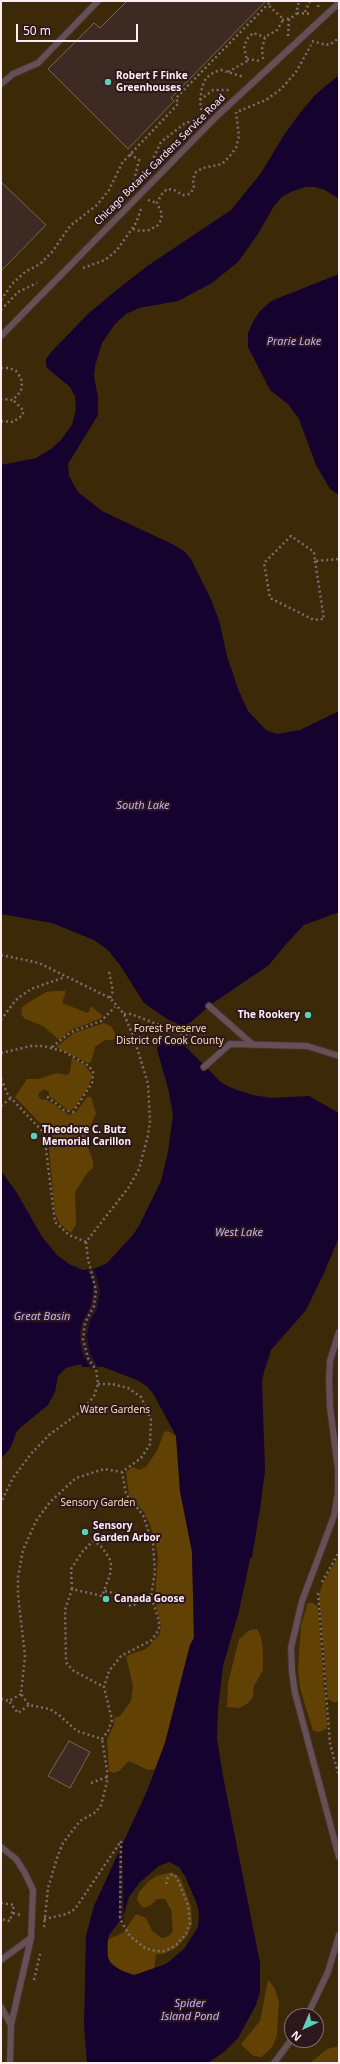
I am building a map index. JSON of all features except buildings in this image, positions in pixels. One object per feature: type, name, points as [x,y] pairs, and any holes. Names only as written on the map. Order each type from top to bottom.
[{"type":"lane","points":[[1,84],[13,74],[38,63],[98,1]]},
{"type":"lane","name":"Chicago Botanic Gardens Service Road","points":[[1,336],[241,93],[339,3]]},
{"type":"lane","points":[[209,1006],[252,1044]]},
{"type":"lane","points":[[204,1067],[230,1044],[307,1046],[339,1056]]},
{"type":"lane","points":[[339,1332],[330,1361],[329,1379],[330,1407],[338,1469],[338,1493],[330,1528],[302,1601],[292,1648],[292,1672],[295,1693],[339,1857]]},
{"type":"lane","points":[[1,1847],[16,1859],[33,1890],[31,1938],[11,2026],[10,2063]]},
{"type":"lane","points":[[311,2008],[328,1972],[339,1935]]},
{"type":"lane","points":[[1,1960],[31,1938]]},
{"type":"lane","points":[[1,2007],[11,2026]]},
{"type":"lane","points":[[274,2063],[285,2048]]},
{"type":"path","points":[[1,300],[12,284],[25,272],[40,264],[52,252],[70,226],[97,205],[109,190],[122,163],[178,104],[176,98],[271,1]]},
{"type":"path","points":[[297,13],[299,1]]},
{"type":"path","points":[[305,13],[310,1]]},
{"type":"path","points":[[268,5],[282,20]]},
{"type":"path","points":[[282,20],[291,18],[297,13],[305,13],[316,16]]},
{"type":"path","points":[[247,59],[263,61],[262,49],[266,37],[277,30],[281,25],[282,20]]},
{"type":"path","points":[[227,73],[243,65],[247,59],[244,46],[248,38],[253,33],[266,37]]},
{"type":"path","points":[[312,41],[331,44],[339,38]]},
{"type":"path","points":[[203,117],[200,101],[202,87],[206,78],[214,72],[221,70],[227,73],[256,79]]},
{"type":"path","points":[[200,101],[213,90],[218,89],[241,93]]},
{"type":"path","points":[[157,203],[167,189],[174,190],[183,195],[190,194],[194,188],[193,179],[196,172],[203,168],[222,164],[229,158],[236,148],[239,136],[236,112]]},
{"type":"path","points":[[130,154],[139,160],[135,176],[136,198]]},
{"type":"path","points":[[146,200],[157,203]]},
{"type":"path","points":[[132,228],[140,231],[149,230],[157,226],[161,220],[162,214],[157,203]]},
{"type":"path","points":[[1,368],[9,368],[16,371],[21,378],[21,391],[14,400]]},
{"type":"path","points":[[1,399],[14,400],[23,410],[23,415],[13,422],[1,421]]},
{"type":"path","points":[[291,536],[314,552],[315,561],[324,619],[314,620],[270,598],[264,563],[291,536]]},
{"type":"path","points":[[315,561],[339,559]]},
{"type":"path","points":[[1,955],[39,963],[110,998],[116,1007],[124,1014],[135,1041],[148,1084],[150,1102],[148,1135],[139,1169],[129,1187],[86,1242],[96,1290],[94,1306],[85,1323],[83,1339],[88,1358],[96,1370],[98,1384],[90,1403],[49,1435],[30,1455],[13,1478],[1,1502]]},
{"type":"path","points":[[109,972],[113,991],[110,998]]},
{"type":"path","points":[[1,1020],[15,1001],[31,989],[66,977]]},
{"type":"path","points":[[52,1047],[71,1032],[101,1021],[116,1007]]},
{"type":"path","points":[[124,1014],[131,1014],[203,1041],[230,1044]]},
{"type":"path","points":[[1,1053],[31,1046],[52,1047],[89,1066],[93,1072],[93,1080],[86,1096],[73,1112],[64,1110],[46,1096]]},
{"type":"path","points":[[1,1079],[11,1098],[38,1125],[46,1139],[52,1208],[55,1222],[69,1235],[86,1242]]},
{"type":"path","points":[[1,1106],[11,1098]]},
{"type":"path","points":[[98,1384],[112,1384],[128,1388],[135,1392],[144,1403],[151,1420],[152,1432],[147,1449],[137,1462],[122,1472],[104,1469],[90,1472],[73,1480],[50,1502],[30,1533],[23,1550],[18,1576],[18,1595],[25,1656],[21,1694],[29,1705],[50,1709],[77,1731],[102,1739]]},
{"type":"path","points":[[43,1932],[48,1888],[58,1855],[68,1835],[80,1821],[99,1809],[107,1777],[102,1739],[108,1731],[112,1720],[104,1687],[110,1671],[121,1656],[146,1645],[156,1636],[158,1629],[159,1621],[151,1596],[155,1572],[153,1544],[143,1515],[126,1494],[122,1472]]},
{"type":"path","points":[[72,1589],[102,1596],[105,1591],[110,1575],[111,1562],[104,1549],[93,1541],[83,1551],[71,1569],[72,1589],[65,1610],[67,1664],[74,1672],[104,1687]]},
{"type":"path","points":[[339,1552],[322,1582],[318,1594],[330,1744],[339,1776]]},
{"type":"path","points":[[105,1591],[122,1594],[127,1604],[131,1606],[140,1599],[151,1596]]},
{"type":"path","points":[[10,1701],[21,1694]]},
{"type":"path","points":[[1,1699],[10,1701],[18,1713],[29,1705]]},
{"type":"path","points":[[91,1783],[107,1777]]},
{"type":"path","points":[[33,1917],[45,1919],[67,1914],[75,1909],[121,1841],[120,1919],[126,1932],[145,1948],[155,1952],[171,1948],[181,1941],[186,1934],[190,1923],[188,1905],[180,1882],[174,1875],[169,1876],[166,1885]]},
{"type":"path","points":[[1,1903],[14,1905],[10,1921],[1,1919]]},
{"type":"path","points":[[12,1913],[22,1915]]},
{"type":"path","points":[[34,1982],[41,1947]]},
{"type":"green space","name":"Forest Preserve District of Cook County","points":[[1,1],[339,1],[339,2063],[1,2063]]},
{"type":"shaded area","points":[[66,991],[62,1003],[88,1013],[91,1006],[103,1016],[71,1030],[59,1040],[43,1026],[25,1019],[21,1014],[22,1008],[26,1004],[46,992]]},
{"type":"shaded area","points":[[104,1023],[111,1026],[117,1037],[112,1040],[105,1040],[95,1047],[91,1062],[88,1063],[56,1047],[74,1033]]},
{"type":"shaded area","points":[[72,1058],[85,1065],[92,1075],[88,1087],[75,1107],[68,1110],[49,1096],[49,1092],[44,1089],[38,1094],[40,1099],[47,1100],[69,1115],[77,1111],[87,1097],[91,1097],[96,1113],[87,1134],[86,1142],[93,1161],[93,1168],[88,1172],[75,1192],[76,1224],[71,1233],[60,1224],[55,1213],[48,1138],[40,1123],[15,1097],[27,1079],[38,1079],[57,1073],[67,1075],[70,1072]]},
{"type":"shaded area","points":[[168,1431],[176,1436],[180,1491],[192,1552],[194,1638],[190,1645],[165,1743],[155,1769],[148,1770],[129,1761],[119,1771],[114,1773],[109,1771],[107,1739],[114,1725],[114,1718],[120,1716],[131,1701],[133,1686],[126,1656],[146,1649],[159,1635],[161,1627],[155,1599],[158,1557],[156,1544],[144,1512],[129,1495],[126,1472],[133,1467],[139,1470],[146,1467],[158,1449],[164,1432]]},
{"type":"shaded area","points":[[339,1555],[339,1700],[335,1703],[328,1699],[319,1595],[323,1583]]},
{"type":"shaded area","points":[[308,1603],[313,1603],[318,1607],[327,1728],[320,1732],[313,1731],[300,1688],[298,1668],[301,1625]]},
{"type":"shaded area","points":[[257,1629],[261,1637],[263,1670],[254,1686],[253,1697],[248,1703],[240,1708],[227,1707],[228,1683],[239,1639],[250,1630]]},
{"type":"shaded area","points":[[172,1872],[180,1878],[191,1906],[192,1924],[187,1936],[176,1948],[163,1954],[156,1954],[154,1969],[134,1975],[116,1968],[108,1958],[108,1939],[123,1933],[136,1914],[146,1918],[152,1931],[162,1938],[169,1936],[173,1931],[171,1910],[165,1899],[157,1899],[151,1905],[144,1908],[137,1899],[139,1892],[149,1881],[157,1876]]},
{"type":"shaded area","points":[[268,1980],[274,1987],[279,2001],[277,2035],[273,2046],[267,2052],[261,2057],[253,2056],[241,2044],[260,2021]]},
{"type":"shaded area","points":[[339,2046],[339,2063],[310,2063],[327,2049]]},
{"type":"water","name":"South Lake","points":[[339,75],[339,199],[325,190],[315,187],[305,187],[282,197],[274,206],[258,234],[238,262],[212,283],[178,301],[139,308],[126,314],[115,324],[102,343],[95,366],[94,377],[98,397],[98,415],[68,464],[69,476],[78,492],[102,511],[174,545],[185,552],[191,559],[210,597],[219,620],[227,656],[238,689],[248,711],[266,730],[277,734],[300,730],[339,711],[339,912],[304,925],[269,965],[213,1003],[191,1022],[183,1026],[167,1019],[144,1003],[120,965],[108,950],[94,940],[52,923],[1,914],[1,465],[36,458],[51,449],[61,440],[72,425],[76,410],[75,396],[70,387],[47,368],[46,359],[53,350],[89,313],[146,267],[231,210],[261,173],[284,135],[300,113],[315,95]]},
{"type":"water","name":"Prarie Lake","points":[[339,274],[339,495],[330,489],[316,465],[299,419],[288,404],[270,390],[248,347],[248,333],[260,311],[271,301]]},
{"type":"water","points":[[161,1038],[169,1038],[185,1046],[222,1083],[234,1089],[253,1095],[271,1098],[309,1096],[339,1113],[339,1237],[306,1310],[271,1350],[264,1372],[262,1381],[265,1471],[260,1509],[252,1557],[250,1559],[239,1611],[223,1666],[218,1709],[217,1739],[260,1963],[260,1992],[256,2005],[238,2038],[224,2052],[208,2063],[87,2063],[84,2026],[86,1936],[94,1906],[147,1791],[165,1743],[190,1645],[194,1638],[192,1552],[180,1491],[176,1436],[154,1395],[148,1387],[137,1380],[103,1367],[82,1367],[82,1365],[77,1365],[66,1368],[58,1376],[55,1392],[48,1405],[20,1428],[16,1433],[11,1447],[1,1459],[1,1171],[17,1193],[42,1237],[57,1255],[69,1264],[83,1270],[94,1269],[107,1263],[133,1235],[140,1224],[161,1181],[168,1152],[173,1115],[169,1092],[157,1049]],"holes":[[[169,1862],[179,1867],[185,1876],[196,1902],[199,1913],[198,1927],[184,1949],[166,1964],[134,1975],[122,1971],[110,1963],[107,1945],[109,1935],[123,1917],[129,1897],[140,1882],[159,1866]]]},
{"type":"pier","points":[[93,1267],[100,1291],[97,1309],[90,1321],[87,1336],[90,1353],[99,1369],[91,1369],[83,1355],[80,1343],[82,1322],[90,1307],[93,1292],[93,1284],[87,1268]]},
{"type":"pier","points":[[122,1840],[124,1921],[121,1924],[119,1920],[119,1847]]},
{"type":"place","name":"Robert F Finke Greenhouses","points":[[108,82]]},
{"type":"place","name":"The Rookery","points":[[308,1015]]},
{"type":"place","name":"Theodore C. Butz Memorial Carillon","points":[[34,1136]]},
{"type":"place","name":"Sensory Garden Arbor","points":[[85,1532]]},
{"type":"place","name":"Canada Goose","points":[[106,1599]]},
{"type":"water label","name":"West Lake","points":[[239,1233]]},
{"type":"water label","name":"Great Basin","points":[[42,1317]]},
{"type":"water label","name":"Spider Island Pond","points":[[190,2010]]},
{"type":"park label","name":"Water Gardens","points":[[115,1410]]},
{"type":"park label","name":"Sensory Garden","points":[[98,1503]]}]
